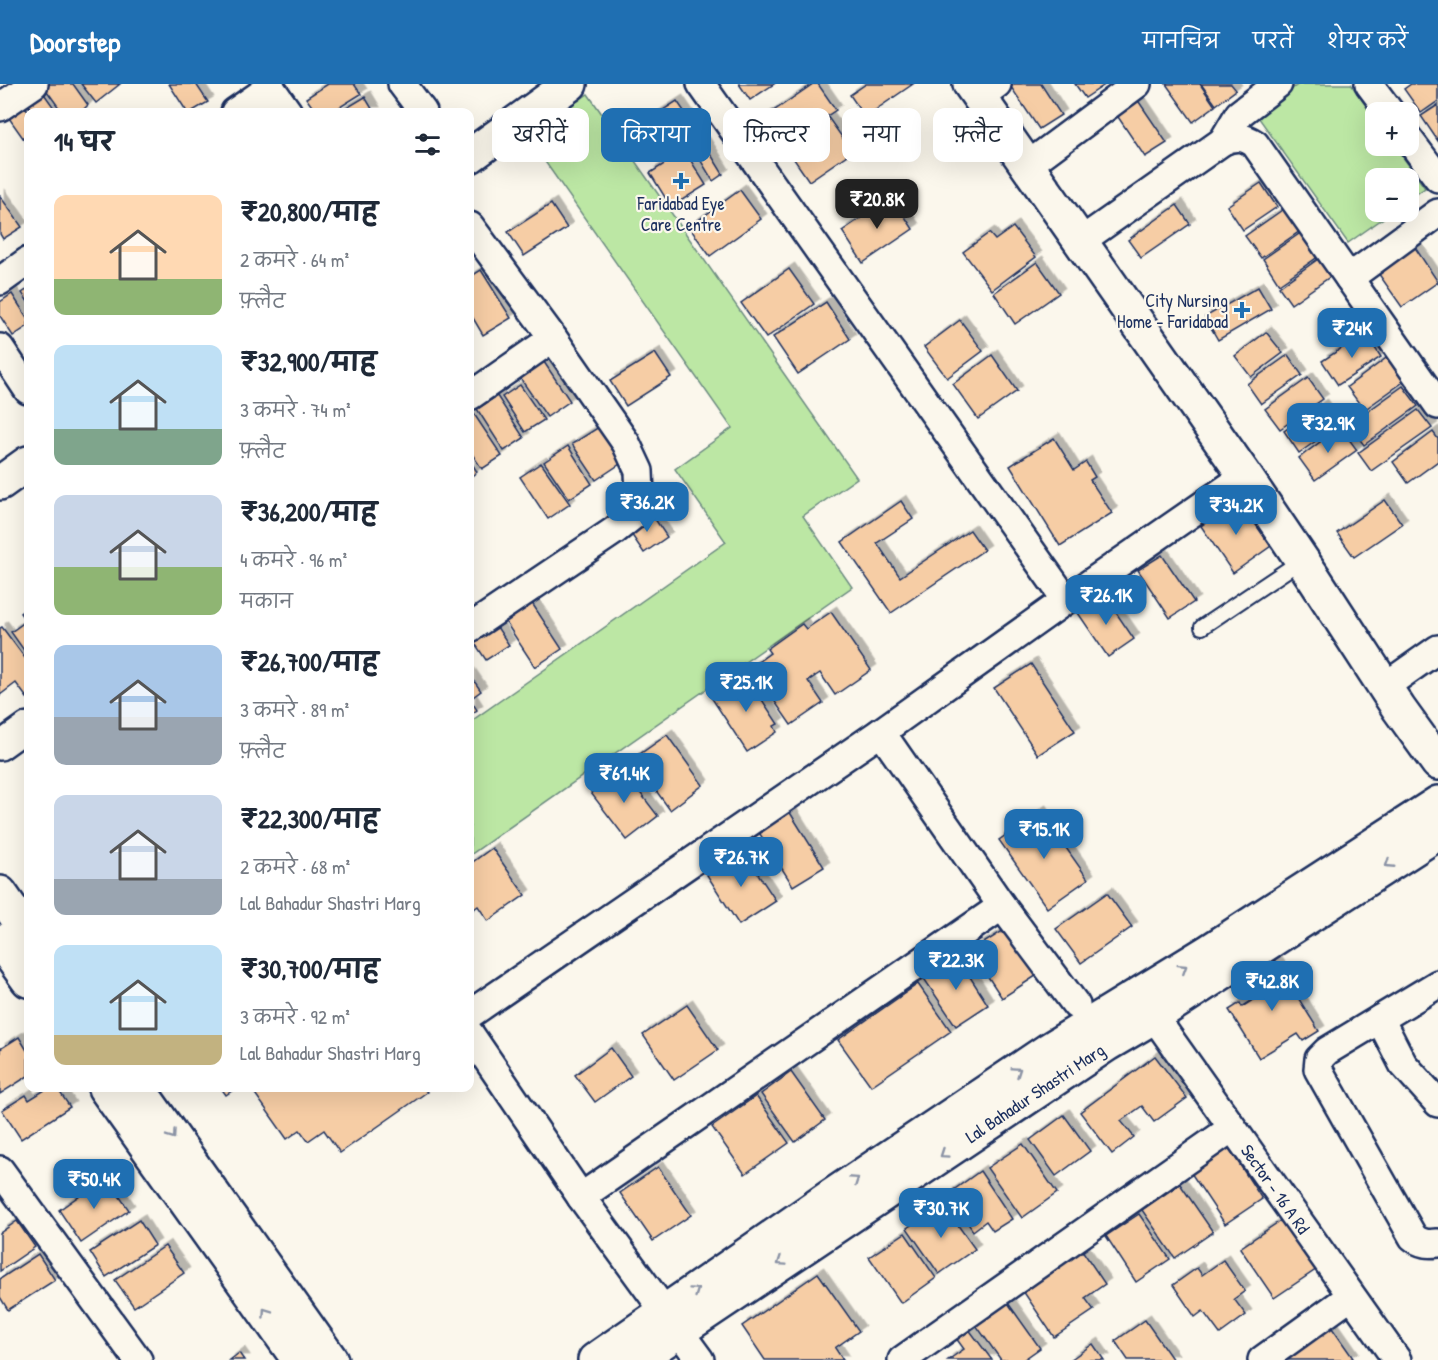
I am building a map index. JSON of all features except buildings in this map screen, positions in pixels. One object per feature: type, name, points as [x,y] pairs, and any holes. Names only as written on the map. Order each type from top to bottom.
[{"type":"street","points":[[0,106],[34,84]]},
{"type":"street","points":[[402,84],[420,108]]},
{"type":"street","points":[[474,153],[570,84]]},
{"type":"street","points":[[701,84],[1066,600]]},
{"type":"street","points":[[1028,165],[1137,84]]},
{"type":"street","points":[[1223,141],[1239,114],[1278,84]]},
{"type":"street","points":[[1369,84],[1382,102]]},
{"type":"street","points":[[240,108],[269,86],[285,108]]},
{"type":"street","points":[[982,88],[1028,165],[1245,476],[1384,687],[1438,763]]},
{"type":"street","points":[[1081,242],[1223,141],[1234,136],[1247,138],[1255,144],[1438,405]]},
{"type":"street","points":[[1419,153],[1438,178]]},
{"type":"street","points":[[1349,278],[1438,213]]},
{"type":"street","points":[[474,231],[553,338],[626,443],[639,471],[640,496],[633,515],[614,531],[474,625]]},
{"type":"street","points":[[0,281],[24,264]]},
{"type":"street","points":[[474,393],[553,338]]},
{"type":"street","points":[[0,348],[24,384]]},
{"type":"street","points":[[0,483],[24,467]]},
{"type":"street","points":[[474,1011],[881,732],[1245,476]]},
{"type":"street","points":[[1384,687],[1438,649]]},
{"type":"street","points":[[0,746],[24,729]]},
{"type":"street","points":[[881,732],[1002,906],[1076,1005]]},
{"type":"street","points":[[1146,1006],[1208,952],[1438,803]]},
{"type":"street","name":"Lal Bahadur Shastri Marg","points":[[636,1360],[672,1321],[1107,1044],[1146,1006],[1438,833]]},
{"type":"street","points":[[0,895],[24,928]]},
{"type":"street","points":[[581,1197],[1002,906]]},
{"type":"street","points":[[0,941],[24,974]]},
{"type":"street","points":[[1438,984],[1327,1051],[1319,1059],[1318,1069],[1413,1237],[1418,1242],[1438,1243]]},
{"type":"street","name":"Sector - 16 A Rd","points":[[1146,1006],[1397,1360]]},
{"type":"street","points":[[1380,1018],[1403,1064],[1438,1103]]},
{"type":"street","points":[[474,1040],[581,1197],[700,1360]]},
{"type":"street","points":[[127,1095],[299,1360]]},
{"type":"street","points":[[127,1095],[331,1360]]},
{"type":"street","points":[[902,1360],[1232,1128]]},
{"type":"street","points":[[0,1170],[138,1360]]},
{"type":"street","points":[[1262,1360],[1351,1296]]},
{"type":"street","points":[[595,1360],[672,1321]]},
{"type":"lane","points":[[1202,627],[1302,560]]},
{"type":"green space","points":[[1299,84],[1351,84],[1365,104],[1365,156],[1402,156],[1411,168],[1365,168],[1365,222],[1378,222],[1348,243],[1256,114]]},
{"type":"green space","points":[[588,94],[601,113],[601,162],[636,162],[857,478],[803,516],[852,587],[474,852],[474,719],[726,542],[675,469],[732,428],[545,162],[589,162],[589,108],[568,108]]},
{"type":"green space","points":[[1419,180],[1425,188],[1419,192]]},
{"type":"place","name":"Faridabad Eye Care Centre","points":[[681,181]]},
{"type":"place","name":"City Nursing Home - Faridabad","points":[[1242,310]]}]
